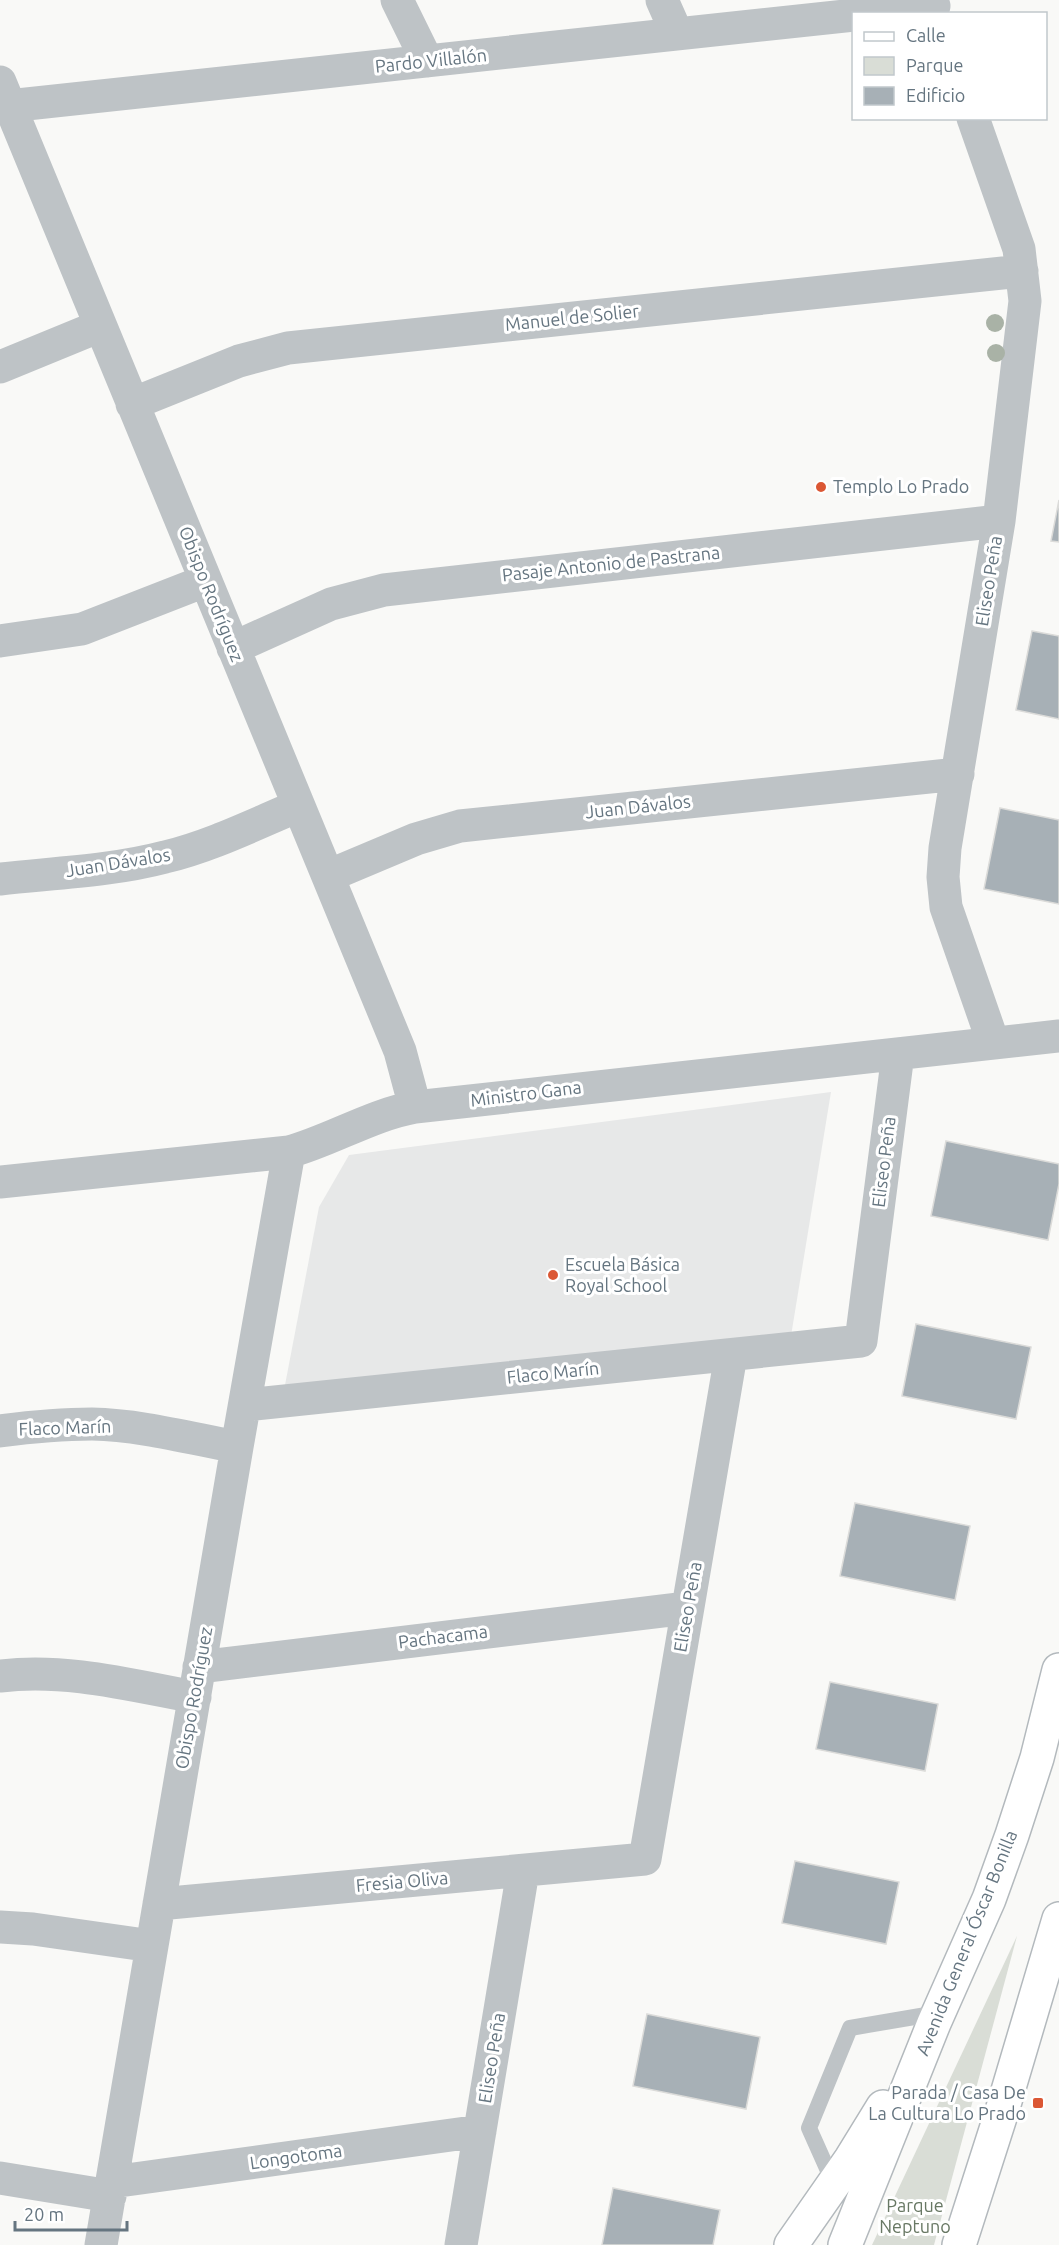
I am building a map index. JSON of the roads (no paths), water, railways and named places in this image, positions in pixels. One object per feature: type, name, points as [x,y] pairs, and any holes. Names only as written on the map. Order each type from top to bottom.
[{"type":"main road","name":"Avenida General Óscar Bonilla","points":[[845,2245],[936,2018],[989,1899],[1037,1758],[1059,1670]]},
{"type":"main road","points":[[959,2245],[1002,2111],[1059,1919]]},
{"type":"main road","points":[[791,2245],[834,2184],[936,2018]]},
{"type":"street","points":[[397,0],[427,61]]},
{"type":"street","points":[[662,0],[677,34]]},
{"type":"street","points":[[885,12],[933,7]]},
{"type":"street","name":"Pardo Villalón","points":[[4,94],[427,61],[852,15]]},
{"type":"street","name":"Obispo Rodríguez","points":[[4,94],[400,1051],[415,1107]]},
{"type":"street","name":"Eliseo Peña","points":[[974,120],[1019,249],[1025,301],[999,521],[945,848],[943,877],[946,907],[993,1042]]},
{"type":"street","name":"Manuel de Solier","points":[[132,405],[239,362],[288,348],[1022,272]]},
{"type":"street","points":[[0,367],[100,326]]},
{"type":"street","name":"Pasaje Antonio de Pastrana","points":[[233,648],[331,604],[384,590],[999,521]]},
{"type":"street","points":[[0,641],[82,629],[206,581]]},
{"type":"street","name":"Juan Dávalos","points":[[328,876],[416,838],[460,826],[958,774]]},
{"type":"street","name":"Juan Dávalos","points":[[0,879],[114,867],[162,858],[186,852],[298,806]]},
{"type":"street","name":"Ministro Gana","points":[[0,1182],[290,1152],[317,1144],[380,1117],[415,1107],[1059,1036]]},
{"type":"street","name":"Eliseo Peña","points":[[861,1341],[898,1054]]},
{"type":"street","name":"Obispo Rodríguez","points":[[101,2245],[237,1447],[290,1152]]},
{"type":"street","name":"Flaco Marín","points":[[245,1405],[861,1341]]},
{"type":"street","name":"Eliseo Peña","points":[[645,1859],[731,1355]]},
{"type":"street","name":"Flaco Marín","points":[[0,1431],[93,1424],[237,1447]]},
{"type":"street","name":"Pachacama","points":[[0,1676],[73,1675],[197,1682],[687,1608]]},
{"type":"street","name":"Fresia Oliva","points":[[159,1904],[645,1859]]},
{"type":"street","name":"Eliseo Peña","points":[[461,2245],[523,1871]]},
{"type":"street","points":[[0,1927],[33,1929],[152,1946]]},
{"type":"street","name":"Longotoma","points":[[0,2178],[111,2189],[480,2131]]},
{"type":"lane","points":[[834,2184],[809,2127],[850,2028],[936,2018]]},
{"type":"place","name":"Templo Lo Prado","points":[[821,487]]},
{"type":"place","name":"Escuela Básica Royal School","points":[[553,1275]]},
{"type":"place","name":"Parada / Casa De La Cultura Lo Prado","points":[[1038,2103]]},
{"type":"park label","name":"Parque Neptuno","points":[[915,2216]]}]
